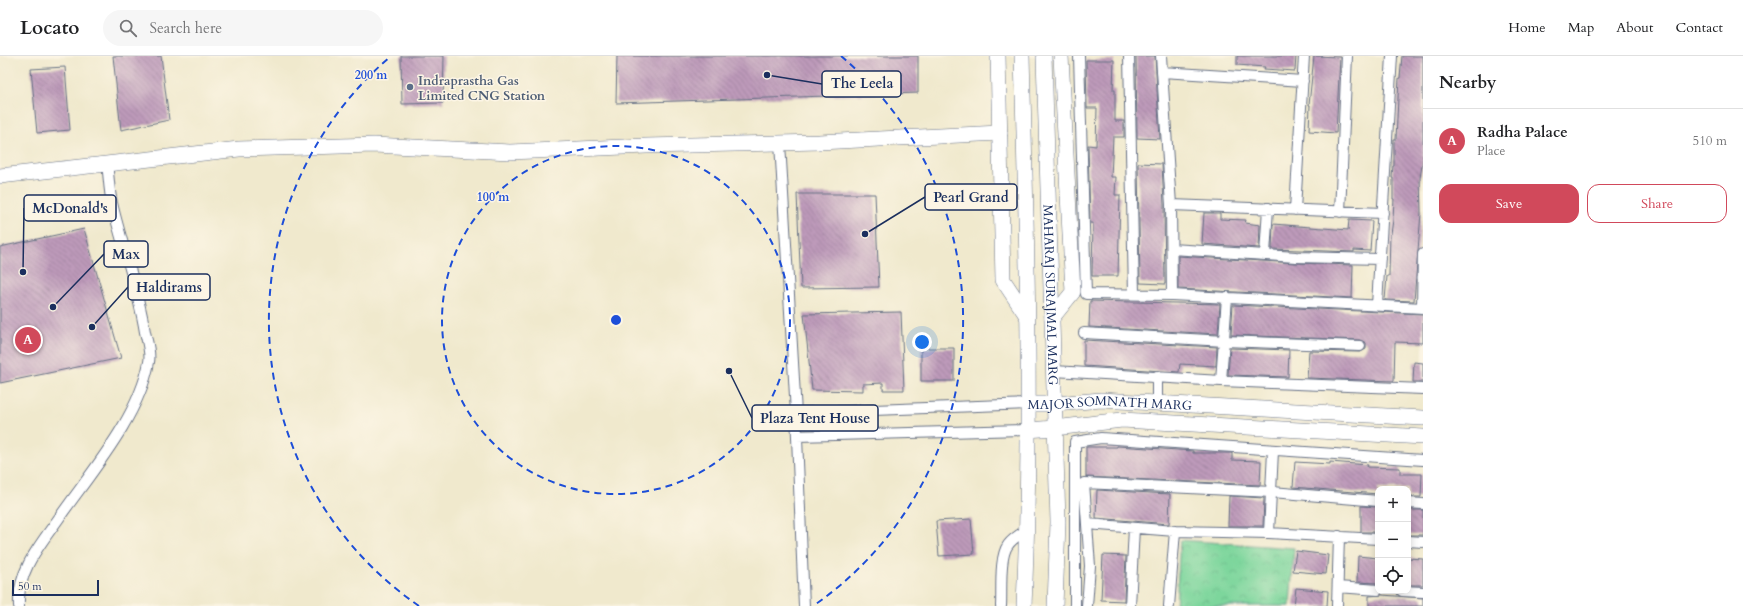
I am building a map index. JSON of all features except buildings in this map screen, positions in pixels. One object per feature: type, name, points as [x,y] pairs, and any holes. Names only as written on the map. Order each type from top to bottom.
[{"type":"main road","name":"MAHARAJ SURAJMAL MARG","points":[[998,56],[1003,280],[1027,316]]},
{"type":"main road","name":"MAHARAJ SURAJMAL MARG","points":[[1022,56],[1027,256],[1027,530],[1024,606]]},
{"type":"main road","name":"MAHARAJ SURAJMAL MARG","points":[[1044,56],[1058,522],[1055,606]]},
{"type":"main road","points":[[1052,318],[1073,292],[1062,56]]},
{"type":"main road","points":[[0,176],[239,149],[374,145],[510,152],[646,146],[780,143],[1000,133]]},
{"type":"main road","name":"MAJOR SOMNATH MARG","points":[[1027,404],[1055,404],[1101,400],[1423,418]]},
{"type":"main road","name":"MAJOR SOMNATH MARG","points":[[1027,430],[1122,420],[1423,437]]},
{"type":"street","points":[[1079,56],[1086,294],[1227,297],[1422,308],[1423,254]]},
{"type":"street","points":[[1129,56],[1134,294]]},
{"type":"street","points":[[1161,56],[1171,205],[1172,295]]},
{"type":"street","points":[[1295,210],[1304,56]]},
{"type":"street","points":[[1340,212],[1347,56]]},
{"type":"street","points":[[1377,305],[1392,56]]},
{"type":"street","points":[[1162,72],[1303,81]]},
{"type":"street","points":[[780,143],[796,413],[804,606]]},
{"type":"street","points":[[19,606],[18,594],[23,574],[41,544],[130,414],[140,395],[150,360],[142,314],[112,202],[107,164]]},
{"type":"street","points":[[1171,205],[1383,213]]},
{"type":"street","points":[[1265,254],[1268,208]]},
{"type":"street","points":[[1172,249],[1380,259]]},
{"type":"street","points":[[1221,381],[1227,297]]},
{"type":"street","points":[[1084,333],[1225,341],[1360,346]]},
{"type":"street","points":[[1054,371],[1221,381],[1423,390]]},
{"type":"street","points":[[1157,376],[1157,403]]},
{"type":"street","name":"MAJOR SOMNATH MARG","points":[[796,413],[1027,404]]},
{"type":"street","name":"MAJOR SOMNATH MARG","points":[[797,436],[1027,430]]},
{"type":"street","points":[[1075,606],[1075,442],[1101,438],[1273,451],[1423,460]]},
{"type":"street","points":[[1269,533],[1273,451]]},
{"type":"street","points":[[1087,606],[1090,566],[1084,483],[1272,492],[1375,501]]},
{"type":"street","points":[[1411,503],[1423,504]]},
{"type":"street","points":[[1087,524],[1175,531],[1269,533],[1375,539]]},
{"type":"street","points":[[1130,606],[1134,528]]},
{"type":"street","points":[[1001,606],[1004,554],[1007,546],[1015,537],[1027,530]]},
{"type":"street","points":[[1169,606],[1175,531]]},
{"type":"street","points":[[1337,606],[1339,536]]},
{"type":"street","points":[[1411,541],[1423,542]]},
{"type":"street","points":[[1338,588],[1375,590]]},
{"type":"street","points":[[1411,591],[1423,592]]},
{"type":"green space","points":[[1180,540],[1294,548],[1290,606],[1176,606]]},
{"type":"place","name":"The Leela","points":[[767,75]]},
{"type":"place","name":"Indraprastha Gas Limited CNG Station","points":[[410,87]]},
{"type":"place","name":"Pearl Grand","points":[[865,234]]},
{"type":"place","name":"McDonald's","points":[[23,272]]},
{"type":"place","name":"Max","points":[[53,307]]},
{"type":"place","name":"Haldirams","points":[[92,327]]},
{"type":"place","name":"Radha Palace","points":[[28,340]]},
{"type":"place","name":"Plaza Tent House","points":[[729,371]]}]
